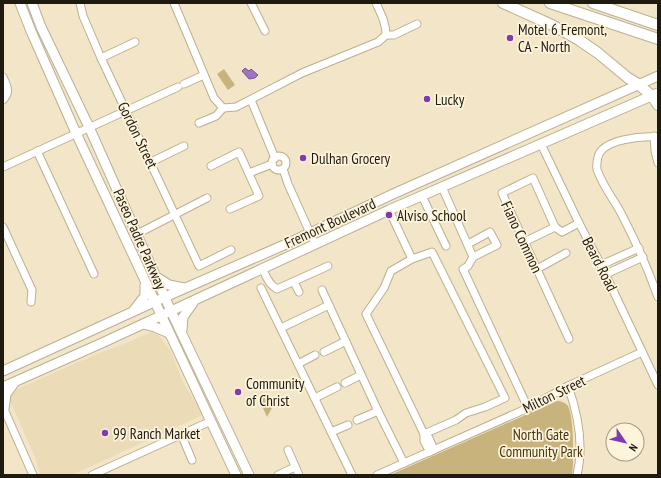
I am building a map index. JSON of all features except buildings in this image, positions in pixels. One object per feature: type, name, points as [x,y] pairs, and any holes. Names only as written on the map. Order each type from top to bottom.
[{"type":"highway","points":[[503,3],[552,25],[579,40],[628,78],[655,95],[658,105]]},
{"type":"highway","points":[[550,3],[658,39]]},
{"type":"highway","points":[[593,3],[658,26]]},
{"type":"highway","points":[[610,3],[658,20]]},
{"type":"main road","name":"Paseo Padre Parkway","points":[[20,3],[76,133],[236,475]]},
{"type":"main road","name":"Paseo Padre Parkway","points":[[32,3],[41,27],[89,127],[182,334],[249,475]]},
{"type":"main road","name":"Fremont Boulevard","points":[[6,368],[658,76]]},
{"type":"main road","name":"Fremont Boulevard","points":[[3,387],[196,300],[389,210],[655,95]]},
{"type":"main road","points":[[389,210],[390,203],[392,201],[438,180],[446,170]]},
{"type":"main road","points":[[156,277],[169,285],[186,288]]},
{"type":"main road","points":[[131,312],[145,296],[145,282]]},
{"type":"main road","points":[[182,334],[183,317],[196,300]]},
{"type":"main road","points":[[142,324],[155,327],[169,333]]},
{"type":"main road","points":[[3,408],[6,394],[14,382]]},
{"type":"main road","points":[[204,406],[211,407],[222,426],[232,439]]},
{"type":"street","name":"Gordon Street","points":[[80,3],[83,16],[101,58],[199,266],[230,250]]},
{"type":"street","points":[[174,3],[214,98],[223,108]]},
{"type":"street","points":[[251,3],[265,31]]},
{"type":"street","points":[[199,123],[216,116],[223,108],[236,107],[302,73],[378,42],[386,32],[384,21],[376,3]]},
{"type":"street","points":[[386,32],[394,35],[416,24]]},
{"type":"street","points":[[101,58],[135,42]]},
{"type":"street","points":[[3,167],[204,75]]},
{"type":"street","points":[[3,77],[8,88],[5,98]]},
{"type":"street","points":[[251,100],[274,161],[274,167],[277,170],[283,169]]},
{"type":"street","points":[[658,164],[655,151],[656,136],[630,138],[605,146],[598,156],[597,170],[602,182],[622,214],[639,248],[658,297]]},
{"type":"street","name":"Beard Road","points":[[540,144],[606,274],[658,385]]},
{"type":"street","points":[[151,162],[184,146]]},
{"type":"street","points":[[37,151],[94,274]]},
{"type":"street","points":[[210,166],[239,152],[249,173],[259,196],[230,209]]},
{"type":"street","points":[[249,173],[274,161],[280,156],[285,159],[286,164],[283,169],[288,184],[316,244]]},
{"type":"street","name":"Fiano Common","points":[[555,227],[533,178],[502,193],[569,339]]},
{"type":"street","points":[[442,187],[473,257]]},
{"type":"street","points":[[422,196],[446,246]]},
{"type":"street","points":[[137,234],[207,198]]},
{"type":"street","points":[[389,210],[412,259]]},
{"type":"street","points":[[524,242],[555,227],[562,232],[579,223]]},
{"type":"street","points":[[3,227],[32,290],[31,302]]},
{"type":"street","points":[[468,244],[490,232],[497,245],[473,257],[468,266],[463,269],[528,408]]},
{"type":"street","points":[[601,265],[639,248]]},
{"type":"street","points":[[424,434],[456,420],[466,413],[485,407],[505,398],[432,252],[412,259],[391,271],[384,288],[366,314],[424,434],[429,438],[432,451]]},
{"type":"street","points":[[537,269],[566,253]]},
{"type":"street","points":[[606,274],[643,257]]},
{"type":"street","points":[[262,268],[269,283],[274,288],[280,288],[328,266]]},
{"type":"street","points":[[294,282],[299,292]]},
{"type":"street","points":[[261,288],[352,475]]},
{"type":"street","points":[[322,290],[378,411],[404,463]]},
{"type":"street","points":[[281,328],[329,305]]},
{"type":"street","points":[[324,352],[346,341]]},
{"type":"street","name":"Milton Street","points":[[377,475],[528,408],[568,386],[642,352]]},
{"type":"street","points":[[298,364],[315,355]]},
{"type":"street","points":[[345,383],[361,375]]},
{"type":"street","points":[[568,386],[577,416],[580,450],[577,475]]},
{"type":"street","points":[[315,398],[338,387]]},
{"type":"street","points":[[3,408],[33,475]]},
{"type":"street","points":[[357,420],[378,411]]},
{"type":"street","points":[[92,475],[102,473],[211,421]]},
{"type":"street","points":[[331,432],[348,425]]},
{"type":"street","points":[[181,434],[192,460]]},
{"type":"street","points":[[288,450],[299,475]]},
{"type":"street","points":[[278,475],[295,467]]},
{"type":"shaded area","points":[[245,68],[249,71],[251,69],[258,75],[255,78],[249,79],[242,71]]},
{"type":"shaded area","points":[[152,332],[159,335],[171,352],[183,382],[203,415],[72,475],[40,475],[35,457],[10,401],[12,393],[15,390],[92,356]]},
{"type":"green space","points":[[224,69],[235,85],[228,90],[217,74]]},
{"type":"green space","points":[[266,396],[272,408],[267,417],[259,399]]},
{"type":"green space","name":"North Gate Community Park","points":[[557,401],[566,404],[570,412],[573,440],[572,475],[390,475]]},
{"type":"place","name":"Motel 6 Fremont, CA - North","points":[[510,38]]},
{"type":"place","name":"Lucky","points":[[427,99]]},
{"type":"place","name":"Dulhan Grocery","points":[[303,158]]},
{"type":"place","name":"Alviso School","points":[[389,215]]},
{"type":"place","name":"Community of Christ","points":[[238,392]]},
{"type":"place","name":"99 Ranch Market","points":[[105,433]]}]
